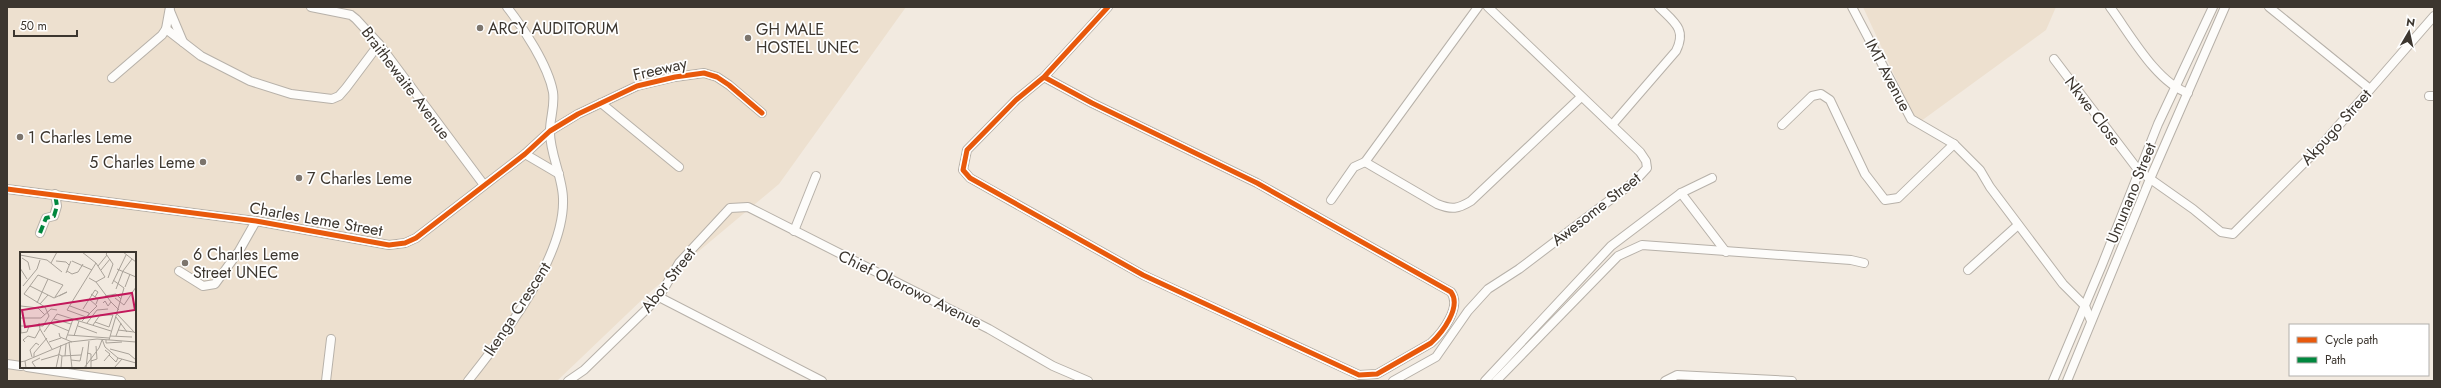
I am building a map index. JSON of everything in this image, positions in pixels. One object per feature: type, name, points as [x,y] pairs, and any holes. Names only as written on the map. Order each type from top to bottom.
[{"type":"street","name":"Braithewaite Avenue","points":[[311,7],[351,16],[379,44],[484,185]]},
{"type":"street","name":"Ikenga Crescent","points":[[468,381],[518,311],[550,259],[560,228],[562,213],[563,192],[550,131],[554,112],[552,88],[529,39],[507,7]]},
{"type":"street","points":[[1044,77],[1092,103],[1257,183],[1451,292],[1454,299],[1453,310],[1438,337],[1431,343],[1377,374],[1359,375],[1143,275],[970,178],[963,170],[967,150],[1016,100],[1044,77],[1108,7]]},
{"type":"street","points":[[1331,200],[1354,167],[1365,162],[1478,7]]},
{"type":"street","name":"Awesome Street","points":[[1393,381],[1436,357],[1468,311],[1488,289],[1519,269],[1644,174],[1647,168],[1646,161],[1640,152],[1488,7]]},
{"type":"street","points":[[1612,125],[1676,51],[1681,40],[1680,31],[1659,7]]},
{"type":"street","name":"IMT Avenue","points":[[1852,7],[1911,119],[1954,144],[1980,170],[2018,225],[2071,294],[2085,306]]},
{"type":"street","points":[[2110,7],[2154,67],[2176,89],[2188,93]]},
{"type":"street","name":"Umunano Street","points":[[2052,381],[2085,306],[2158,124],[2176,89],[2213,7]]},
{"type":"street","name":"Umunano Street","points":[[2067,381],[2150,179],[2225,7]]},
{"type":"street","points":[[2269,7],[2370,89]]},
{"type":"street","points":[[170,9],[184,42]]},
{"type":"street","points":[[112,78],[166,29],[170,9]]},
{"type":"street","name":"Akpugo Street","points":[[2233,234],[2319,148],[2434,16]]},
{"type":"street","points":[[166,29],[201,56],[250,81],[291,94],[332,99],[339,96],[346,88],[379,44]]},
{"type":"street","name":"Nkwe Close","points":[[2054,59],[2139,171],[2193,209],[2221,232],[2233,234]]},
{"type":"street","name":"Freeway","points":[[601,103],[637,86],[675,77],[704,73],[717,77],[762,113]]},
{"type":"street","points":[[1782,125],[1812,96],[1821,94],[1826,96],[1830,100],[1865,174],[1885,200],[1898,198],[1954,144]]},
{"type":"street","points":[[1365,162],[1437,204],[1449,209],[1458,209],[1472,201],[1581,97]]},
{"type":"street","points":[[601,103],[679,167]]},
{"type":"street","name":"Charles Leme Street","points":[[7,189],[256,221],[379,245],[397,244],[416,238],[525,154],[550,131],[601,103]]},
{"type":"street","points":[[525,154],[559,174]]},
{"type":"street","points":[[794,231],[816,176]]},
{"type":"street","points":[[1485,381],[1611,246],[1681,193],[1712,178]]},
{"type":"street","points":[[1681,193],[1726,252]]},
{"type":"street","points":[[40,233],[46,218],[54,216],[57,206],[55,194]]},
{"type":"street","name":"Chief Okorowo Avenue","points":[[730,208],[748,207],[989,329],[1053,366],[1084,380]]},
{"type":"street","name":"Abor Street","points":[[568,381],[584,370],[659,297],[679,263],[730,208]]},
{"type":"street","points":[[179,271],[203,286],[216,284],[239,251],[256,221]]},
{"type":"street","points":[[1968,270],[2018,225]]},
{"type":"street","points":[[1496,381],[1618,256],[1642,245],[1851,260],[1864,263]]},
{"type":"street","points":[[659,297],[822,381]]},
{"type":"street","points":[[2085,306],[2091,321]]},
{"type":"street","points":[[326,381],[332,340]]},
{"type":"street","points":[[7,364],[20,366]]},
{"type":"street","points":[[33,368],[90,378],[121,381]]},
{"type":"street","points":[[1665,381],[1677,375],[1792,381]]},
{"type":"shaded area","points":[[7,7],[906,7],[779,184],[650,292],[557,381],[7,381]]},
{"type":"shaded area","points":[[1863,7],[2056,7],[2046,30],[1917,124]]},
{"type":"marked path","points":[[40,233],[46,218],[54,216],[57,206],[55,194]]},
{"type":"cycle path","points":[[1044,77],[1092,103],[1257,183],[1451,292],[1454,298],[1452,312],[1445,326],[1435,339],[1431,343],[1377,374],[1359,375],[1143,275],[970,178],[963,170],[967,150],[1016,100],[1044,77],[1108,7]]},
{"type":"cycle path","points":[[7,189],[256,221],[389,245],[405,243],[416,238],[525,154],[550,131],[578,114],[637,86],[675,77],[704,73],[717,77],[729,85],[762,113]]},
{"type":"place","name":"ARCY AUDITORUM","points":[[480,28]]},
{"type":"place","name":"GH MALE HOSTEL UNEC","points":[[748,38]]},
{"type":"place","name":"1 Charles Leme","points":[[20,137]]},
{"type":"place","name":"5 Charles Leme","points":[[203,162]]},
{"type":"place","name":"7 Charles Leme","points":[[299,178]]},
{"type":"place","name":"6 Charles Leme Street UNEC","points":[[185,263]]}]
